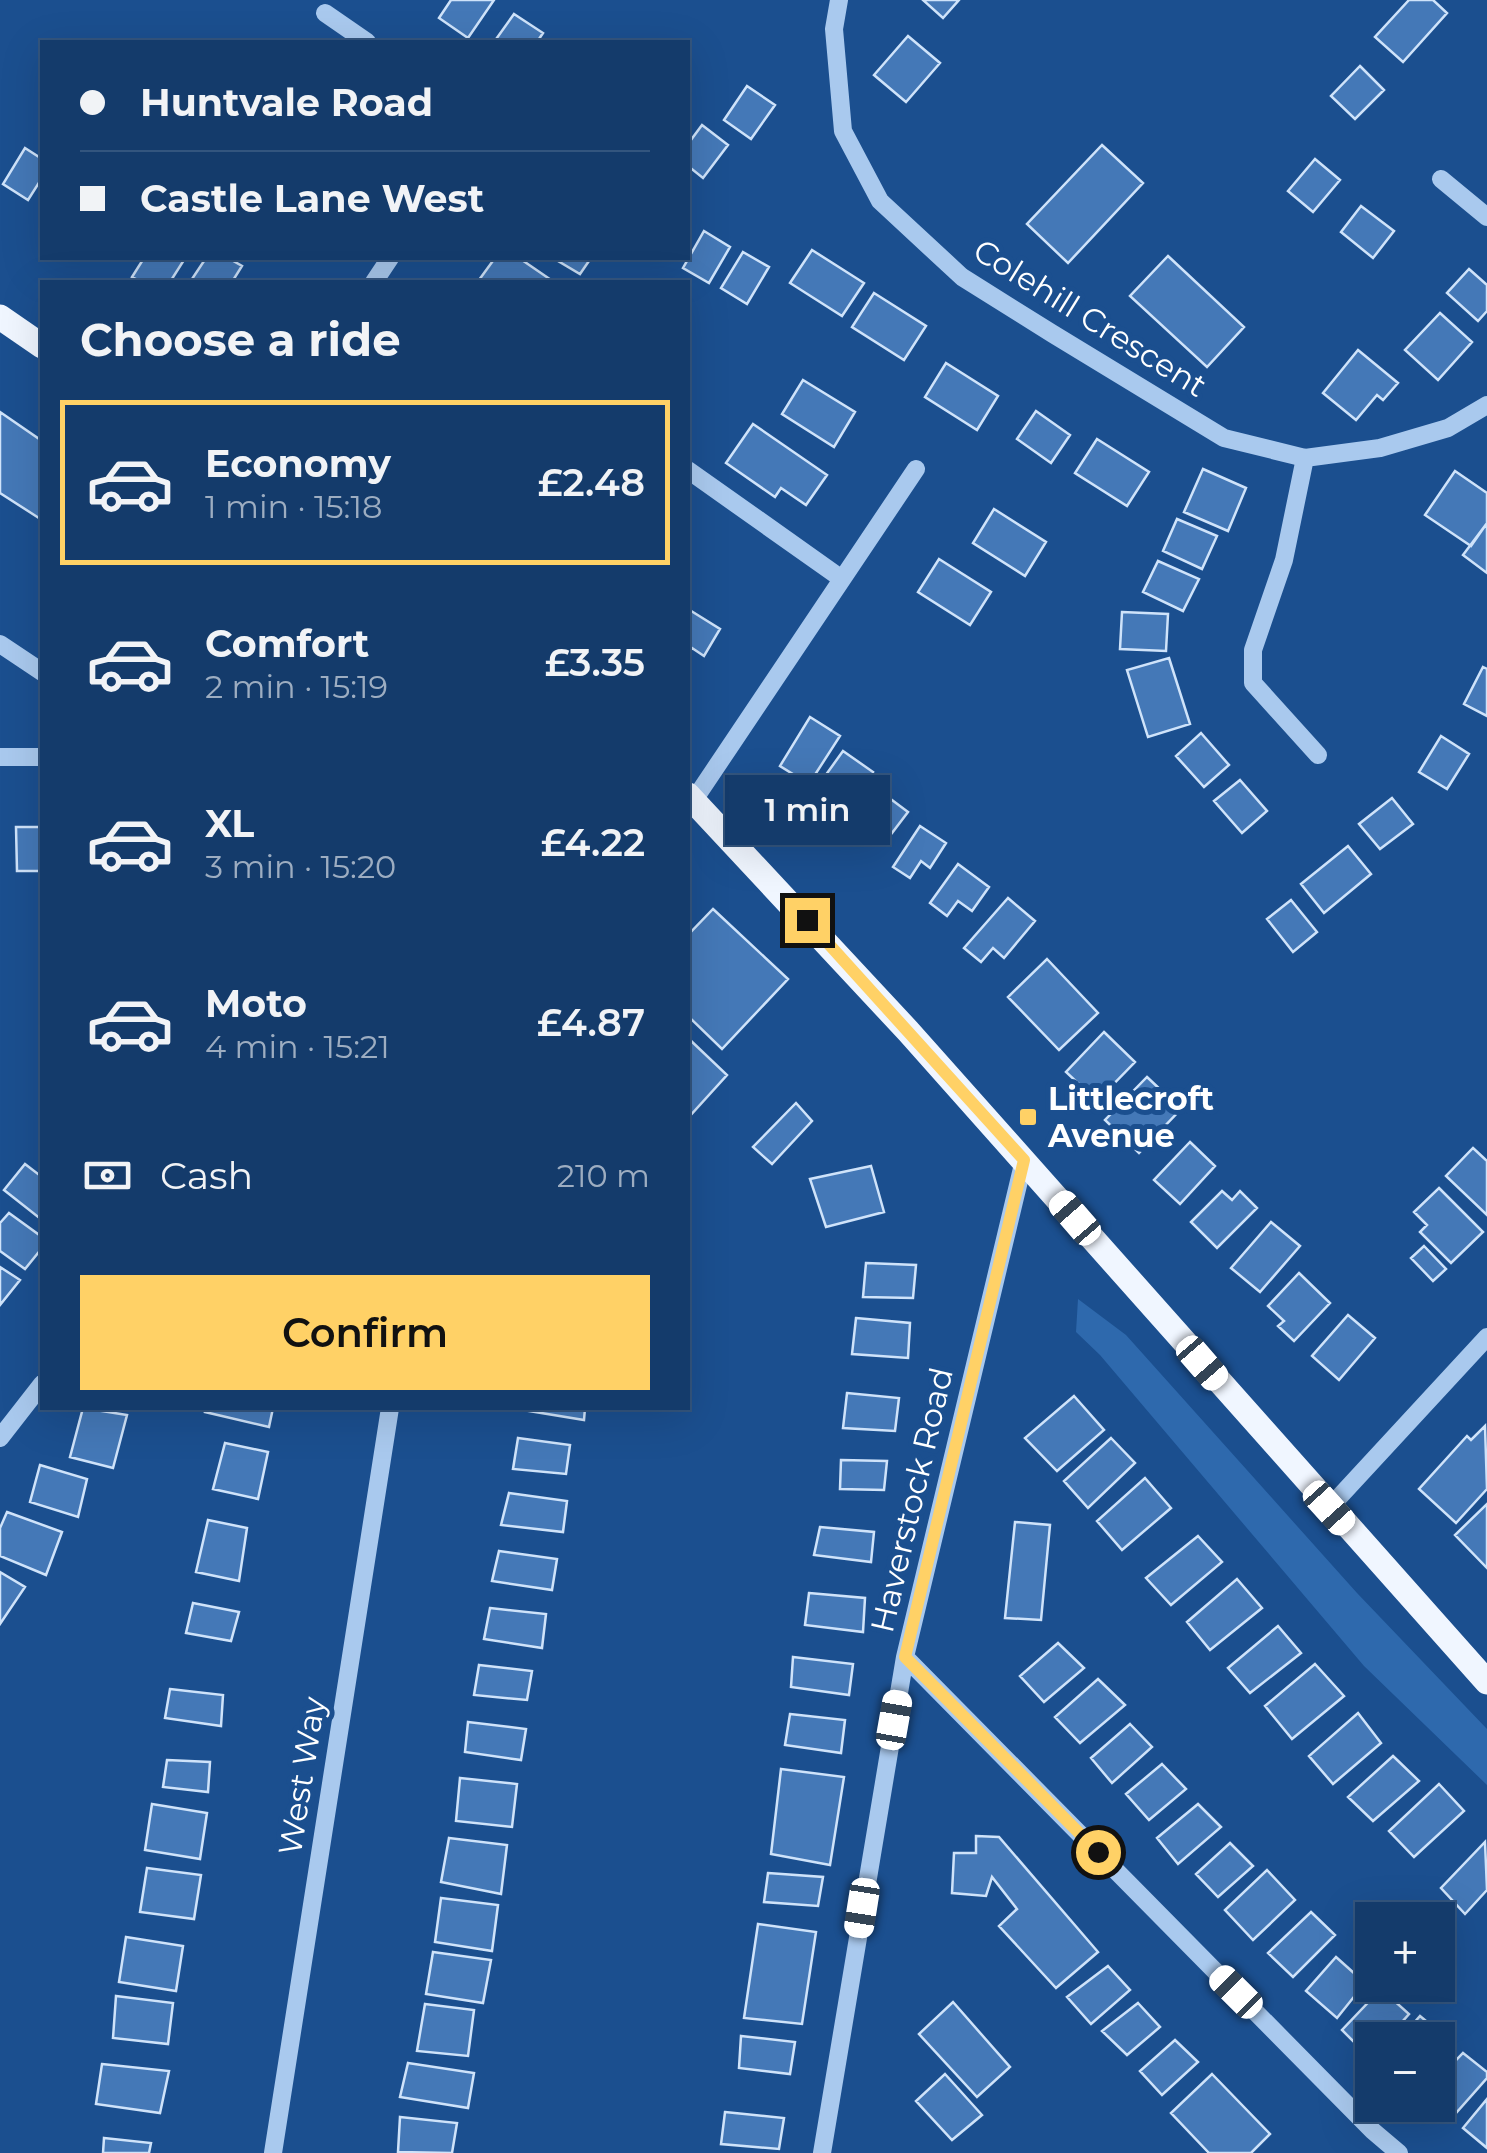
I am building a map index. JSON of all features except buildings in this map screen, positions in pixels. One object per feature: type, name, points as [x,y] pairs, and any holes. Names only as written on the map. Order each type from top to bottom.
[{"type":"main road","points":[[0,317],[40,345]]},
{"type":"main road","points":[[691,797],[1024,1160],[1487,1682]]},
{"type":"street","name":"Colehill Crescent","points":[[840,0],[834,29],[842,132],[880,201],[962,277],[1224,438],[1305,458],[1380,448],[1448,428],[1487,405]]},
{"type":"street","points":[[324,12],[364,40]]},
{"type":"street","points":[[1441,179],[1487,217]]},
{"type":"street","points":[[1305,458],[1284,560],[1252,650],[1253,683],[1318,755]]},
{"type":"street","points":[[691,797],[916,469]]},
{"type":"street","points":[[690,471],[842,579]]},
{"type":"street","points":[[0,644],[40,671]]},
{"type":"street","points":[[0,757],[40,757]]},
{"type":"street","name":"Haverstock Road","points":[[826,2150],[905,1657],[1024,1160]]},
{"type":"street","points":[[1329,1508],[1487,1336]]},
{"type":"street","points":[[0,1438],[40,1387]]},
{"type":"street","name":"West Way","points":[[273,2153],[390,1410]]},
{"type":"street","points":[[905,1657],[1399,2153]]},
{"type":"shaded area","points":[[1078,1299],[1126,1335],[1357,1593],[1487,1729],[1487,1785],[1364,1666],[1100,1355],[1076,1332]]},
{"type":"place","name":"Littlecroft Avenue","points":[[1028,1117]]},
{"type":"route","points":[[807,920],[1024,1160],[905,1657],[1098,1852]]}]
